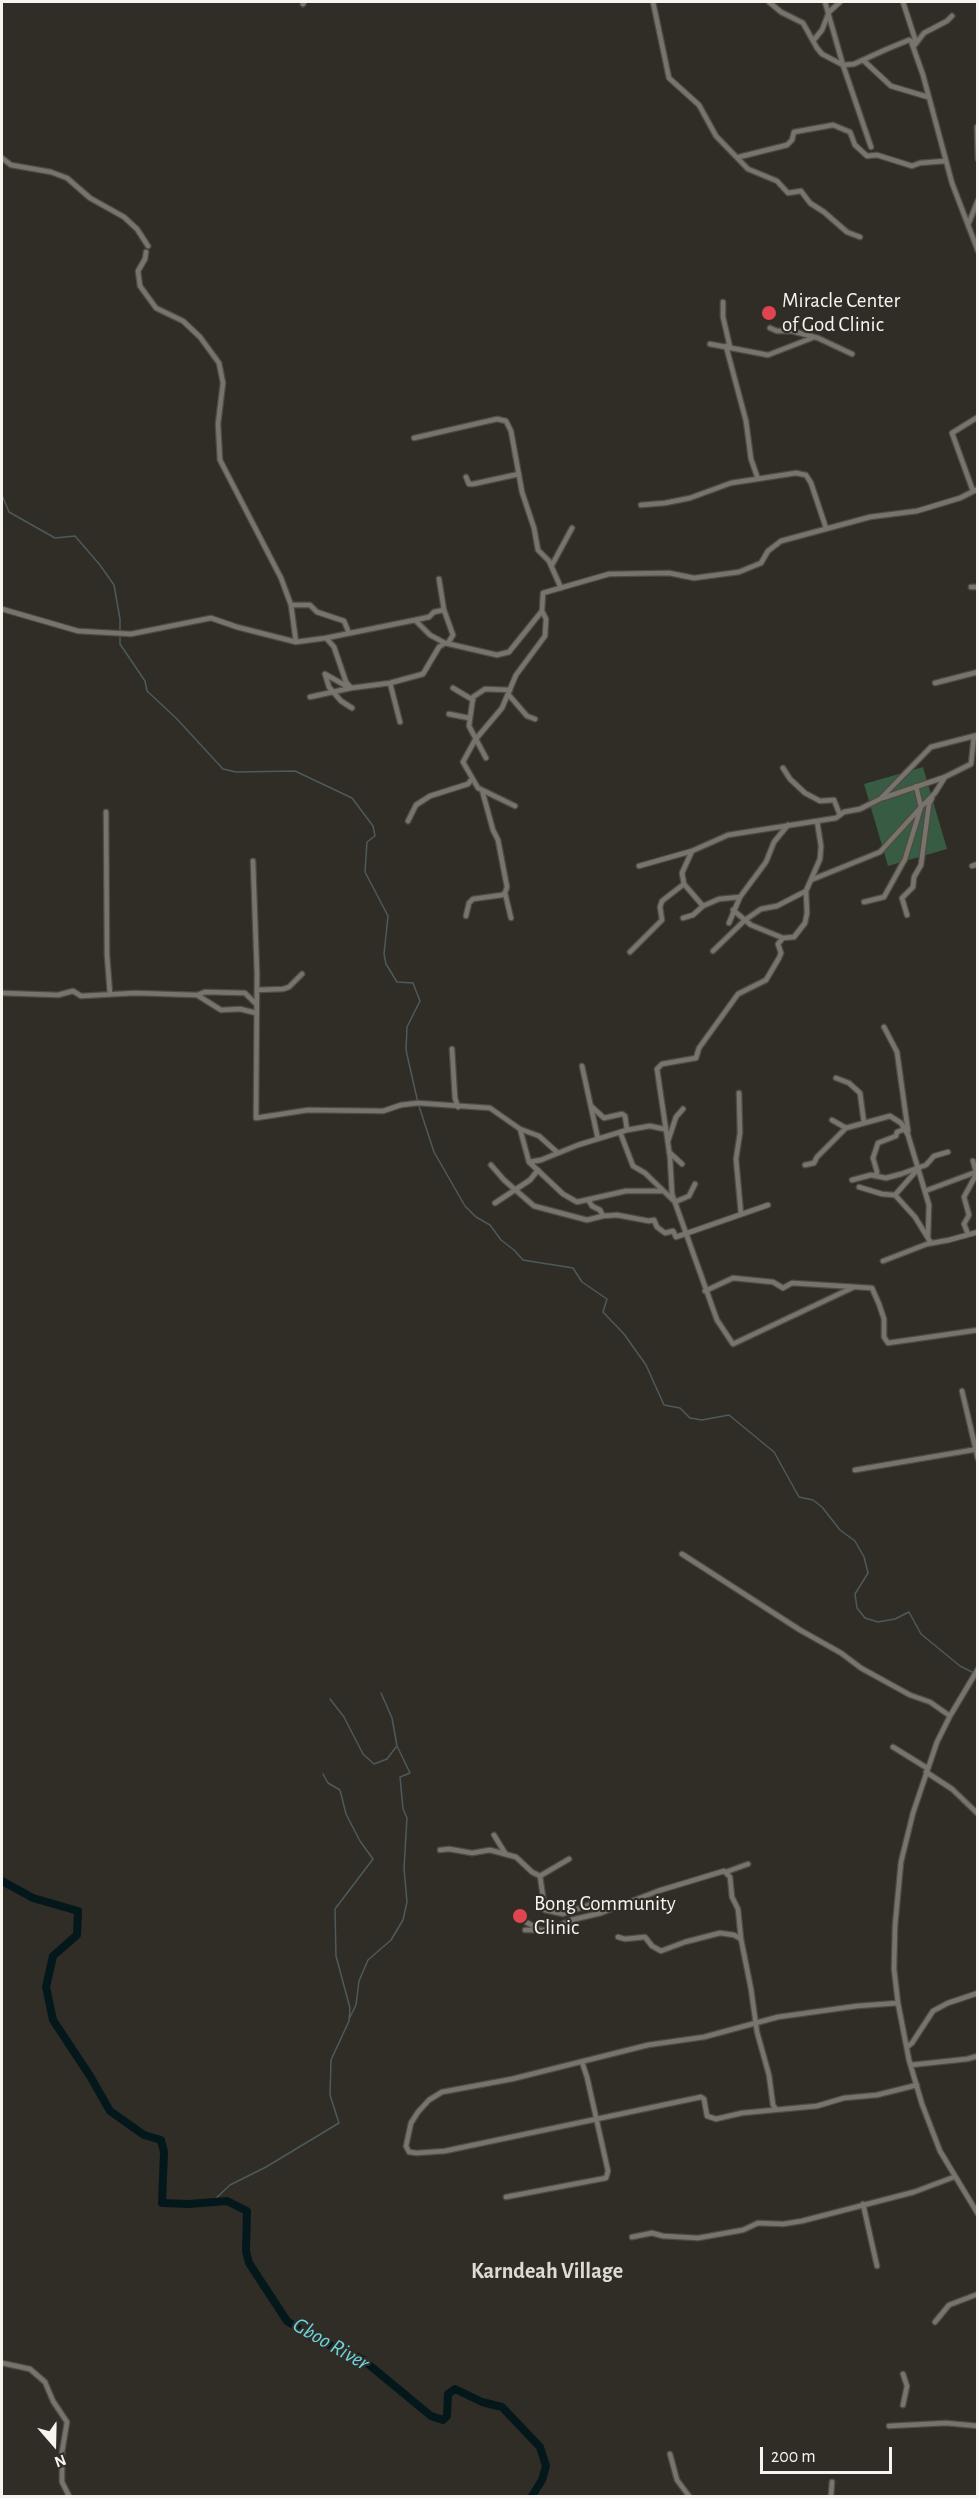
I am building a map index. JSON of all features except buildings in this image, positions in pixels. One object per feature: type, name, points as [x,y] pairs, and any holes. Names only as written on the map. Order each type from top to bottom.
[{"type":"street","points":[[653,2],[669,78],[693,97],[707,116],[716,136],[748,169],[777,181],[786,193],[801,190],[810,203],[847,232],[860,237]]},
{"type":"street","points":[[769,2],[803,23],[822,54],[843,66],[848,66],[909,40],[915,44]]},
{"type":"street","points":[[777,2],[782,12]]},
{"type":"street","points":[[825,2],[843,66],[871,147]]},
{"type":"street","points":[[813,41],[822,30],[829,12],[840,2]]},
{"type":"street","points":[[903,2],[945,161],[978,251]]},
{"type":"street","points":[[915,44],[924,33],[952,16]]},
{"type":"street","points":[[862,60],[891,86],[928,98]]},
{"type":"street","points":[[739,158],[787,145],[792,140],[794,132],[833,125],[850,132],[855,145],[867,156],[877,155],[912,166],[945,161]]},
{"type":"street","points":[[977,127],[978,159]]},
{"type":"street","points":[[2,158],[11,165],[51,172],[67,178],[90,198],[124,217],[137,229],[148,246]]},
{"type":"street","points":[[968,225],[978,200]]},
{"type":"street","points":[[146,252],[138,271],[140,286],[156,308],[183,321],[204,342],[219,363],[223,383],[218,424],[221,467],[234,487],[281,578],[291,605],[296,642]]},
{"type":"street","points":[[723,302],[728,347],[746,421],[751,459],[758,479]]},
{"type":"street","points":[[770,328],[777,332],[792,331],[852,354]]},
{"type":"street","points":[[710,344],[768,355],[812,338]]},
{"type":"street","points":[[515,806],[482,790],[472,779],[463,762],[475,740],[502,708],[516,675],[545,636],[543,593],[609,574],[669,573],[694,578],[739,572],[761,563],[768,551],[781,541],[870,517],[917,511],[960,498],[975,490],[952,433],[978,417]]},
{"type":"street","points":[[414,438],[503,419],[511,431],[526,508],[534,528],[538,550],[552,565],[561,588]]},
{"type":"street","points":[[641,505],[665,503],[731,483],[796,473],[807,475],[812,483],[826,528]]},
{"type":"street","points":[[466,477],[469,484],[472,484],[519,474]]},
{"type":"street","points":[[552,565],[572,528]]},
{"type":"street","points":[[310,697],[390,683],[423,674],[439,648],[453,635],[444,610],[439,579]]},
{"type":"street","points":[[971,587],[978,587]]},
{"type":"street","points":[[291,605],[310,605],[317,612],[344,621],[349,633]]},
{"type":"street","points":[[2,609],[78,631],[120,634],[211,618],[296,642],[429,618],[434,612],[444,610]]},
{"type":"street","points":[[415,620],[430,635],[446,643],[497,655],[509,652],[542,610]]},
{"type":"street","points":[[326,638],[334,647],[346,681],[351,688]]},
{"type":"street","points":[[934,683],[978,672]]},
{"type":"street","points":[[351,688],[325,674],[329,687],[352,708]]},
{"type":"street","points":[[390,683],[400,722]]},
{"type":"street","points":[[453,688],[473,700]]},
{"type":"street","points":[[486,758],[470,726],[469,718],[473,697],[485,689],[509,692],[527,716],[535,719]]},
{"type":"street","points":[[449,714],[469,718]]},
{"type":"street","points":[[639,866],[692,851],[728,835],[817,821],[861,809],[880,799],[945,777],[971,764],[976,735],[931,747],[880,799]]},
{"type":"street","points":[[783,768],[790,779],[805,793],[820,801],[834,800],[840,815]]},
{"type":"street","points":[[907,915],[902,898],[913,886],[914,877],[921,865],[929,804],[945,777]]},
{"type":"street","points":[[408,821],[416,805],[451,788],[468,784],[472,779]]},
{"type":"street","points":[[864,902],[884,897],[904,859],[921,807],[916,786]]},
{"type":"street","points":[[482,790],[498,840],[507,887],[505,893],[511,918]]},
{"type":"street","points":[[811,880],[880,852],[935,793]]},
{"type":"street","points":[[106,812],[107,954],[110,994]]},
{"type":"street","points":[[733,910],[759,929],[783,938],[794,937],[805,923],[806,891],[820,859],[821,846],[817,821]]},
{"type":"street","points":[[729,923],[740,897],[766,862],[774,842],[788,825]]},
{"type":"street","points":[[692,851],[682,873],[684,884],[703,906]]},
{"type":"street","points":[[253,861],[257,990],[255,1003],[256,1118],[308,1110],[383,1111],[401,1105],[418,1104],[490,1108],[520,1129],[539,1136],[558,1153]]},
{"type":"street","points":[[630,952],[662,920],[660,908],[662,901],[684,884]]},
{"type":"street","points":[[713,951],[745,920],[762,909],[777,906],[806,891]]},
{"type":"street","points":[[466,916],[469,903],[473,899],[505,893]]},
{"type":"street","points":[[683,918],[693,915],[703,906],[718,899],[740,897]]},
{"type":"street","points":[[783,938],[778,944],[781,953],[779,958],[766,980],[738,994],[699,1048],[696,1058],[662,1064],[657,1069],[669,1152],[672,1194],[705,1291],[717,1320],[733,1344],[854,1287]]},
{"type":"street","points":[[257,990],[284,989],[302,974]]},
{"type":"street","points":[[2,993],[58,995],[73,991],[81,996],[144,993],[197,995],[205,992],[245,993],[255,1003]]},
{"type":"street","points":[[197,995],[221,1010],[240,1009],[256,1012]]},
{"type":"street","points":[[884,1027],[897,1052],[908,1135],[929,1204],[928,1236]]},
{"type":"street","points":[[452,1049],[455,1098],[458,1107]]},
{"type":"street","points":[[582,1066],[598,1138]]},
{"type":"street","points":[[836,1078],[849,1083],[860,1093],[864,1123]]},
{"type":"street","points":[[739,1093],[740,1133],[736,1159],[741,1214]]},
{"type":"street","points":[[591,1106],[604,1118],[622,1114],[625,1116],[627,1130]]},
{"type":"street","points":[[667,1144],[676,1117],[683,1109]]},
{"type":"street","points":[[805,1165],[814,1163],[817,1156],[846,1128],[902,1112],[905,1117]]},
{"type":"street","points":[[890,1116],[901,1123],[908,1135]]},
{"type":"street","points":[[832,1120],[846,1128]]},
{"type":"street","points":[[529,1162],[627,1130],[650,1126],[664,1129]]},
{"type":"street","points":[[520,1129],[529,1162],[570,1199],[577,1202],[589,1201],[626,1191],[663,1191]]},
{"type":"street","points":[[875,1176],[877,1172],[873,1158],[878,1143],[896,1136],[897,1132],[905,1129]]},
{"type":"street","points":[[620,1132],[633,1166],[645,1173],[675,1202]]},
{"type":"street","points":[[669,1152],[682,1164]]},
{"type":"street","points":[[852,1180],[871,1175],[886,1178],[926,1165],[934,1156],[948,1152]]},
{"type":"street","points":[[968,1234],[964,1224],[969,1215],[964,1197],[977,1172],[973,1161]]},
{"type":"street","points":[[491,1165],[514,1191],[534,1206],[587,1220],[617,1215],[654,1220],[657,1227],[665,1233],[673,1231],[676,1237],[768,1205]]},
{"type":"street","points":[[895,1195],[918,1168]]},
{"type":"street","points":[[495,1203],[530,1180],[538,1170]]},
{"type":"street","points":[[925,1191],[977,1172]]},
{"type":"street","points":[[675,1202],[689,1196],[695,1184]]},
{"type":"street","points":[[859,1187],[882,1194],[895,1195],[932,1243]]},
{"type":"street","points":[[589,1201],[592,1206],[600,1210],[603,1216]]},
{"type":"street","points":[[883,1261],[932,1243],[978,1232]]},
{"type":"street","points":[[705,1291],[733,1278],[773,1282],[783,1288],[792,1283],[872,1288],[882,1311],[884,1336],[888,1343],[901,1343],[978,1330]]},
{"type":"street","points":[[962,1391],[978,1459]]},
{"type":"street","points":[[855,1470],[977,1450]]},
{"type":"street","points":[[682,1554],[800,1630],[841,1653],[861,1668],[910,1695],[930,1702],[950,1716]]},
{"type":"street","points":[[978,1669],[950,1716],[927,1770],[913,1813],[899,1871],[894,1953],[898,2003],[917,2085],[935,2138],[954,2177],[978,2214]]},
{"type":"street","points":[[893,1747],[952,1789],[978,1814]]},
{"type":"street","points":[[494,1835],[505,1853]]},
{"type":"street","points":[[440,1850],[450,1849],[472,1853],[490,1850],[505,1853],[519,1859],[532,1872],[540,1876]]},
{"type":"street","points":[[540,1876],[569,1858]]},
{"type":"street","points":[[525,1930],[550,1930],[572,1920],[601,1913],[721,1871],[726,1872],[748,1864]]},
{"type":"street","points":[[726,1872],[729,1876],[732,1897],[738,1908],[757,2032],[769,2075],[773,2105],[776,2109]]},
{"type":"street","points":[[540,1876],[545,1910],[563,1914],[594,1903],[601,1913]]},
{"type":"street","points":[[526,1922],[543,1929]]},
{"type":"street","points":[[618,1937],[625,1939],[645,1937],[652,1946],[661,1951],[720,1933],[734,1935],[741,1939]]},
{"type":"street","points":[[907,2047],[933,2011],[948,2003],[978,1993]]},
{"type":"street","points":[[898,2003],[857,2006],[757,2022],[704,2037],[648,2045],[512,2079],[442,2092],[429,2100],[418,2112],[411,2123],[406,2146],[409,2152],[446,2151],[701,2097],[704,2099],[707,2116],[711,2119],[776,2109],[817,2106],[844,2098],[877,2096],[917,2085]]},
{"type":"street","points":[[911,2065],[978,2056]]},
{"type":"street","points":[[506,2198],[606,2178],[608,2171],[582,2062]]},
{"type":"street","points":[[632,2237],[652,2234],[698,2238],[746,2229],[758,2223],[783,2224],[802,2221],[914,2192],[954,2177]]},
{"type":"street","points":[[863,2204],[877,2266]]},
{"type":"street","points":[[935,2322],[949,2305],[978,2294]]},
{"type":"street","points":[[2,2363],[30,2369],[45,2382],[53,2402],[67,2422],[62,2452],[62,2482],[69,2496]]},
{"type":"street","points":[[903,2374],[907,2386],[903,2405]]},
{"type":"street","points":[[889,2426],[946,2423],[978,2426]]},
{"type":"street","points":[[670,2454],[677,2480],[689,2496]]},
{"type":"street","points":[[831,2496],[832,2482]]},
{"type":"green space","points":[[923,767],[947,849],[888,866],[864,784]]},
{"type":"waterway","points":[[2,495],[9,512],[55,538],[75,536],[100,565],[114,585],[120,619],[120,644],[145,681],[147,691],[176,718],[223,769],[236,772],[295,771],[352,798],[373,826],[375,836],[367,842],[365,872],[388,916],[384,954],[386,964],[397,982],[413,983],[420,1001],[407,1027],[406,1050],[418,1103],[434,1152],[465,1206],[476,1217],[490,1225],[501,1240],[523,1260],[573,1268],[582,1282],[607,1299],[603,1312],[624,1334],[646,1365],[664,1405],[680,1408],[690,1418],[702,1420],[729,1415],[774,1452],[799,1497],[813,1500],[822,1507],[840,1530],[855,1541],[864,1557],[868,1573],[855,1594],[857,1608],[865,1618],[878,1622],[895,1619],[909,1612],[921,1634],[960,1666],[978,1675]]},
{"type":"waterway","points":[[349,2019],[356,2005],[359,1981],[368,1960],[391,1940],[403,1920],[407,1902],[404,1868],[407,1818],[403,1809],[400,1777],[410,1773],[397,1746],[392,1718],[381,1693]]},
{"type":"waterway","points":[[330,1699],[344,1717],[363,1754],[374,1764],[387,1759],[396,1747]]},
{"type":"waterway","points":[[212,2202],[230,2185],[266,2167],[339,2123],[330,2095],[331,2060],[349,2021],[350,2008],[336,1956],[335,1909],[373,1859],[360,1841],[346,1814],[340,1790],[328,1783],[323,1774]]},
{"type":"waterway","name":"Gboo River","points":[[2,1881],[33,1898],[78,1911],[77,1935],[53,1956],[46,1987],[53,2020],[110,2111],[144,2135],[161,2140],[164,2152],[162,2203],[189,2204],[227,2201],[247,2211],[246,2251],[249,2263],[287,2321],[313,2338],[362,2359],[431,2416],[443,2420],[447,2416],[448,2394],[455,2389],[482,2402],[502,2407],[540,2447],[546,2466],[542,2480],[532,2496]]},
{"type":"place","name":"Miracle Center of God Clinic","points":[[769,313]]},
{"type":"place","name":"Bong Community Clinic","points":[[520,1916]]},
{"type":"district","name":"Karndeah Village","points":[[547,2271]]}]
